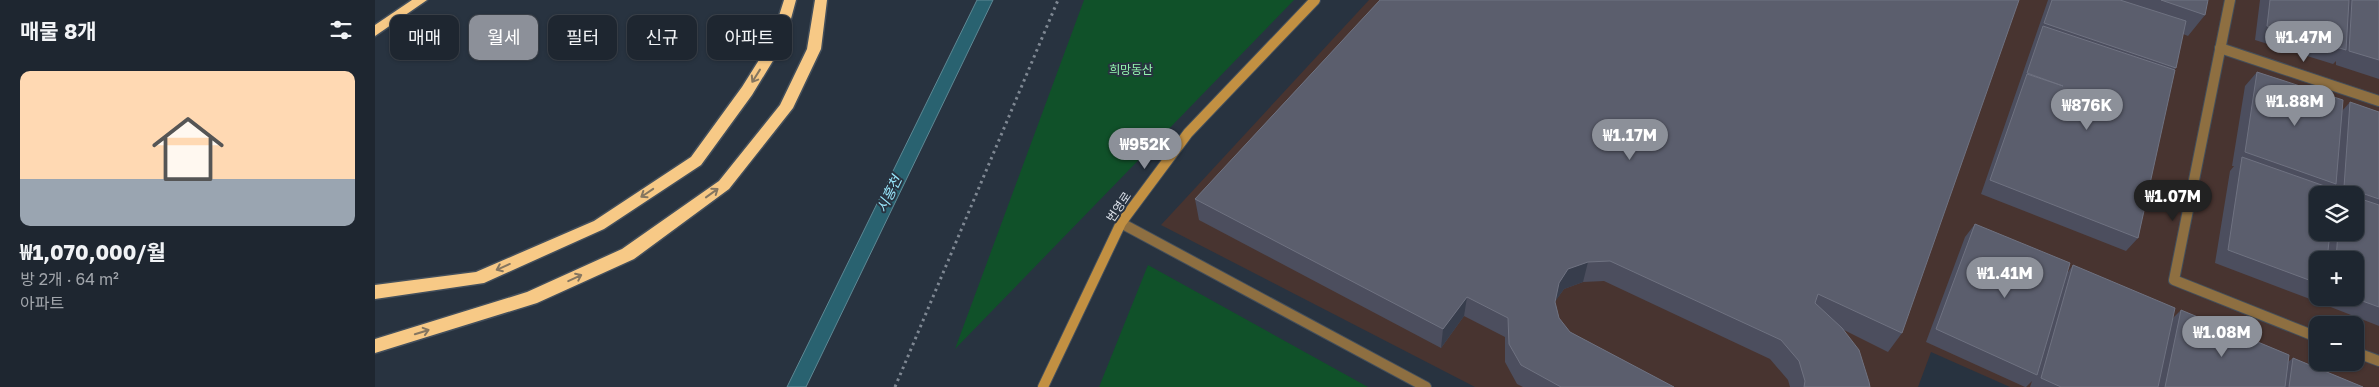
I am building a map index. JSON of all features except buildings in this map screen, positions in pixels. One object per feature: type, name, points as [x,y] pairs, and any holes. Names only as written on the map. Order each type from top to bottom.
[{"type":"highway","points":[[375,31],[421,0]]},
{"type":"highway","points":[[375,292],[478,278],[599,225],[695,161],[747,91],[778,41],[789,0]]},
{"type":"highway","points":[[375,346],[531,298],[629,254],[724,185],[786,108],[814,49],[821,0]]},
{"type":"street","name":"번영로","points":[[1043,387],[1121,223],[1188,132],[1315,0]]},
{"type":"street","points":[[2230,0],[2174,280],[2309,334]]},
{"type":"street","points":[[2221,48],[2379,101]]},
{"type":"street","points":[[1121,223],[1426,387]]},
{"type":"street","points":[[2364,355],[2379,361]]},
{"type":"path","points":[[895,387],[1058,0]]},
{"type":"shaded area","points":[[1369,0],[2361,0],[2379,6],[2379,387],[2010,387],[1931,352],[1918,387],[1475,387],[1161,225]]},
{"type":"green space","name":"희망동산","points":[[1084,0],[1294,0],[955,349]]},
{"type":"green space","points":[[1148,265],[1368,387],[1099,387]]},
{"type":"water","name":"시흥천","points":[[977,0],[993,0],[806,387],[787,387]]}]
